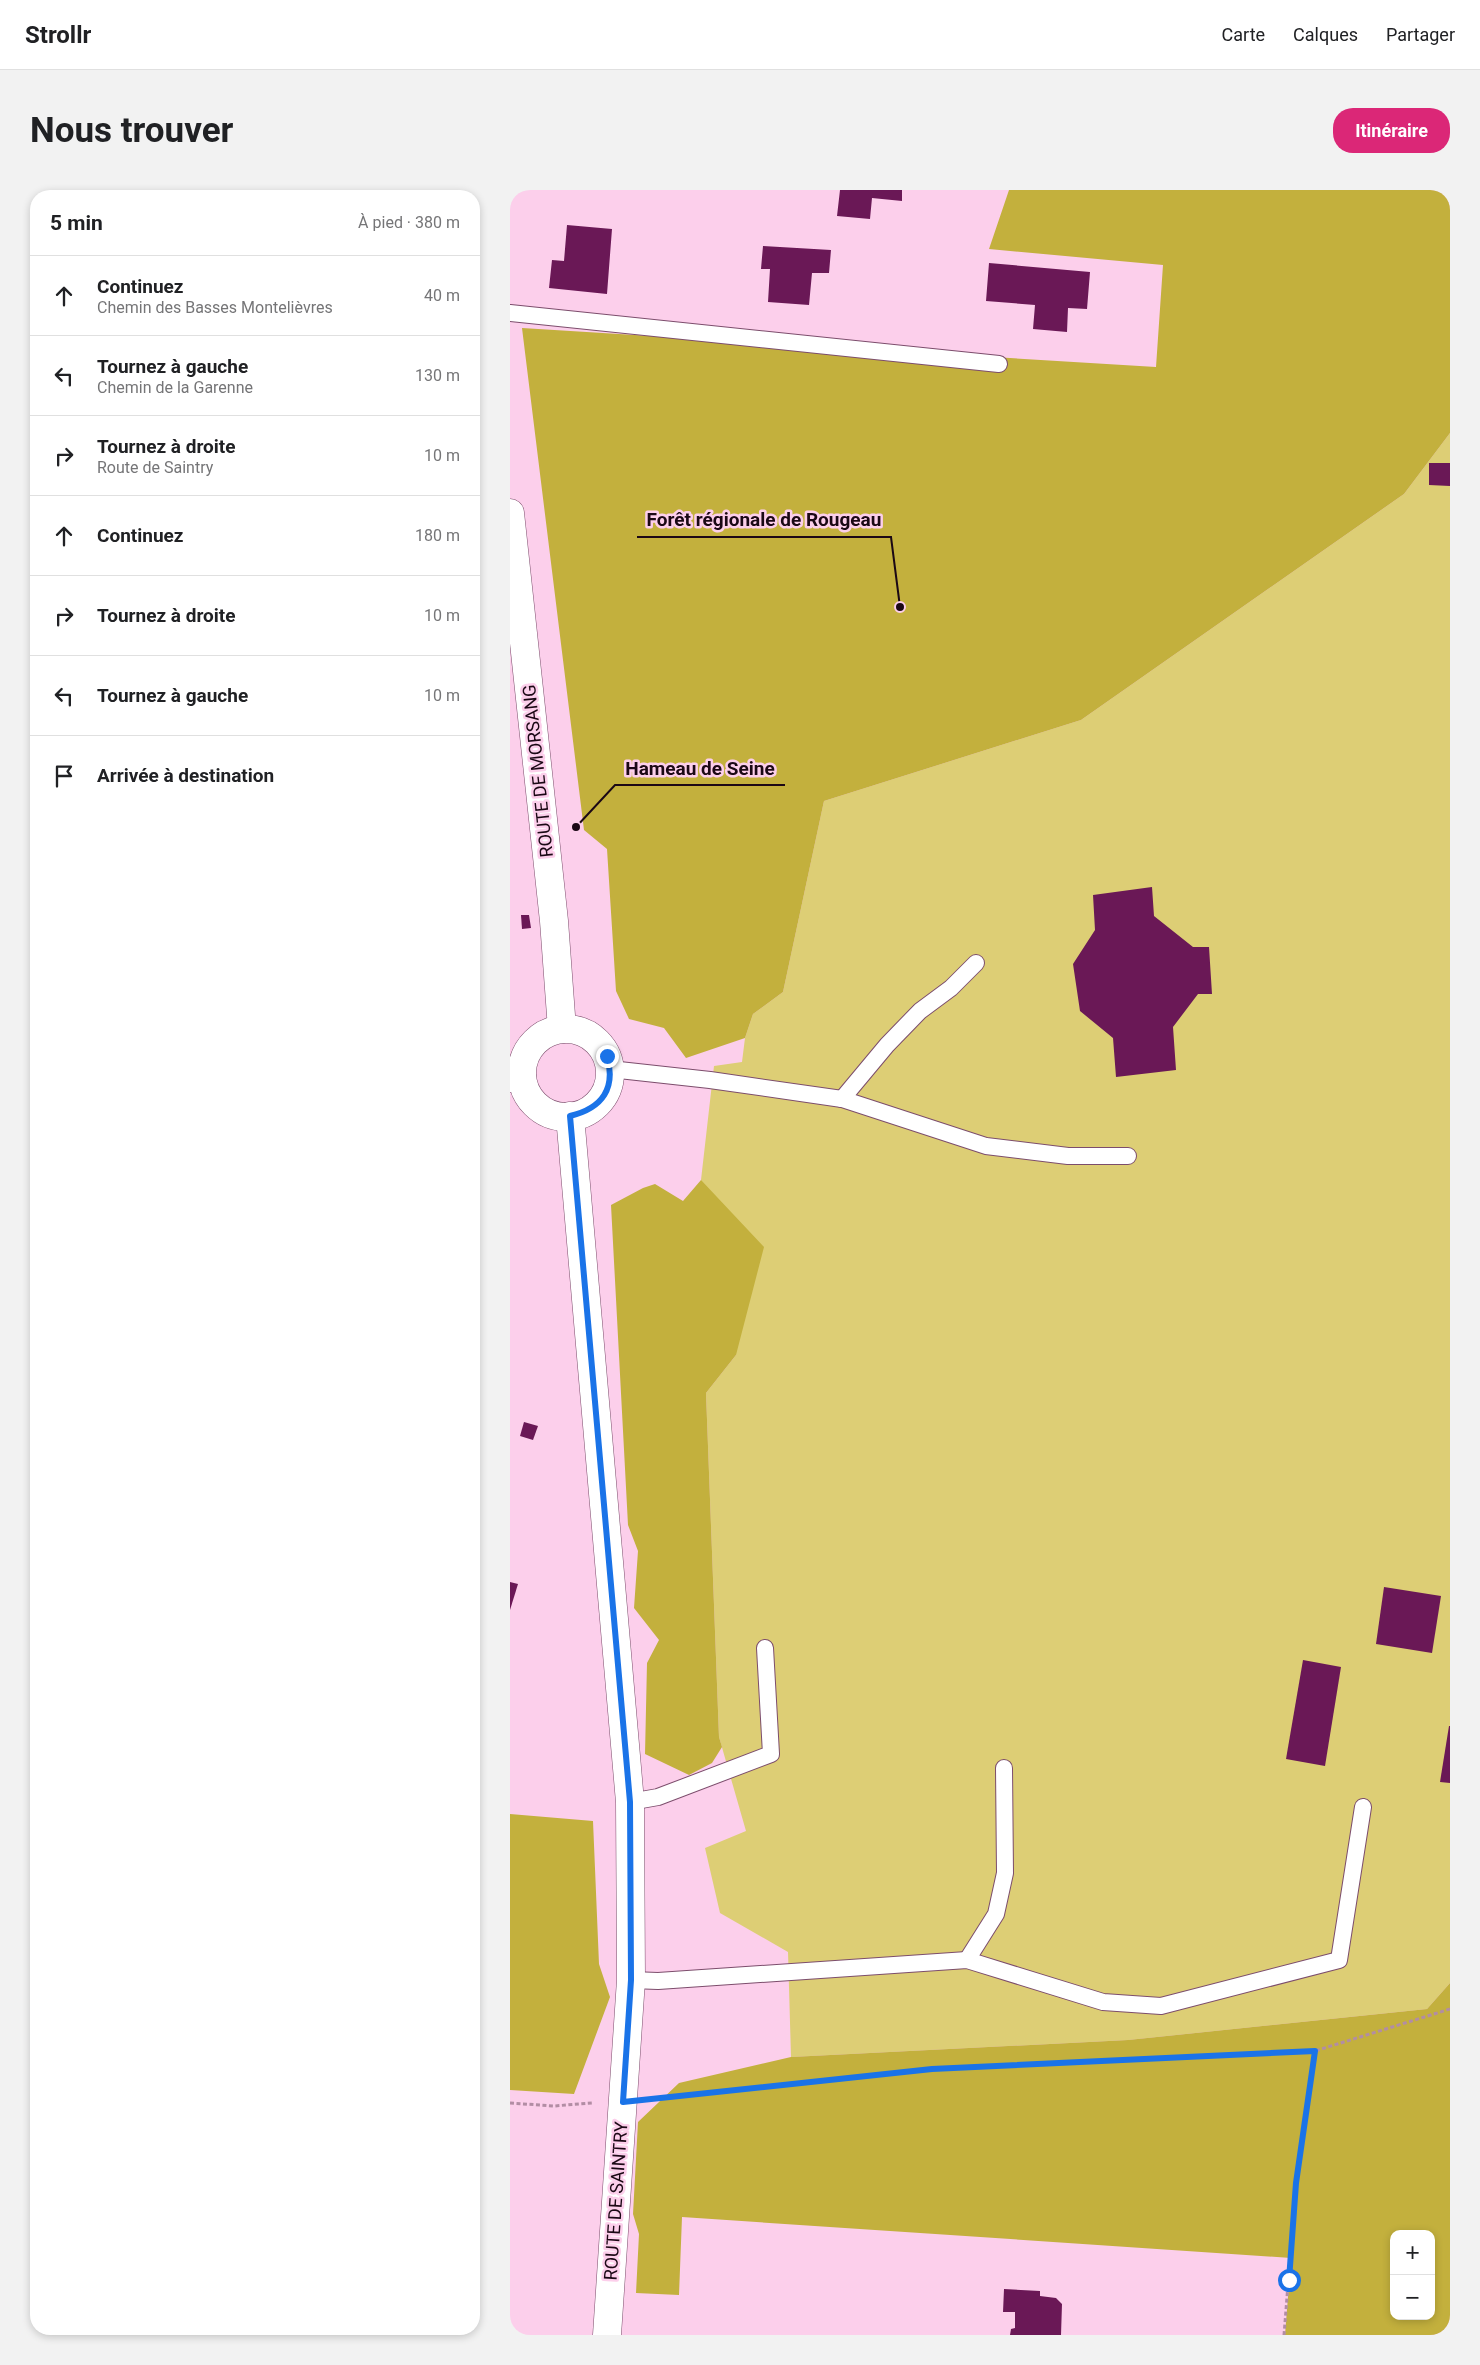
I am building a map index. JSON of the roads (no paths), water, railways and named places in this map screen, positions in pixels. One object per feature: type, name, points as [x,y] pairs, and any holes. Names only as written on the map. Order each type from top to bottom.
[{"type":"street","name":"ROUTE DE MORSANG","points":[[510,513],[554,921],[562,1029]]},
{"type":"street","points":[[562,1029],[576,1030],[589,1035],[600,1044],[607,1056],[610,1069],[610,1083],[596,1106],[584,1113],[570,1116],[557,1116],[544,1111],[533,1102],[516,1078],[528,1050],[537,1040],[549,1033],[562,1029]]},
{"type":"street","name":"ROUTE DE SAINTRY","points":[[570,1116],[630,1802],[631,1980],[608,2335]]},
{"type":"lane","points":[[510,313],[1000,364]]},
{"type":"lane","points":[[842,1099],[887,1045],[914,1018],[951,988],[976,962]]},
{"type":"lane","points":[[610,1069],[710,1080],[842,1099],[986,1146],[1068,1156],[1128,1156]]},
{"type":"lane","points":[[630,1802],[658,1797],[771,1754],[766,1648]]},
{"type":"lane","points":[[967,1960],[996,1914],[1005,1873],[1004,1768]]},
{"type":"lane","points":[[631,1980],[658,1981],[967,1960],[1103,2002],[1161,2006],[1339,1960],[1364,1807]]},
{"type":"place","name":"Forêt régionale de Rougeau","points":[[900,607]]},
{"type":"place","name":"Hameau de Seine","points":[[576,827]]}]
